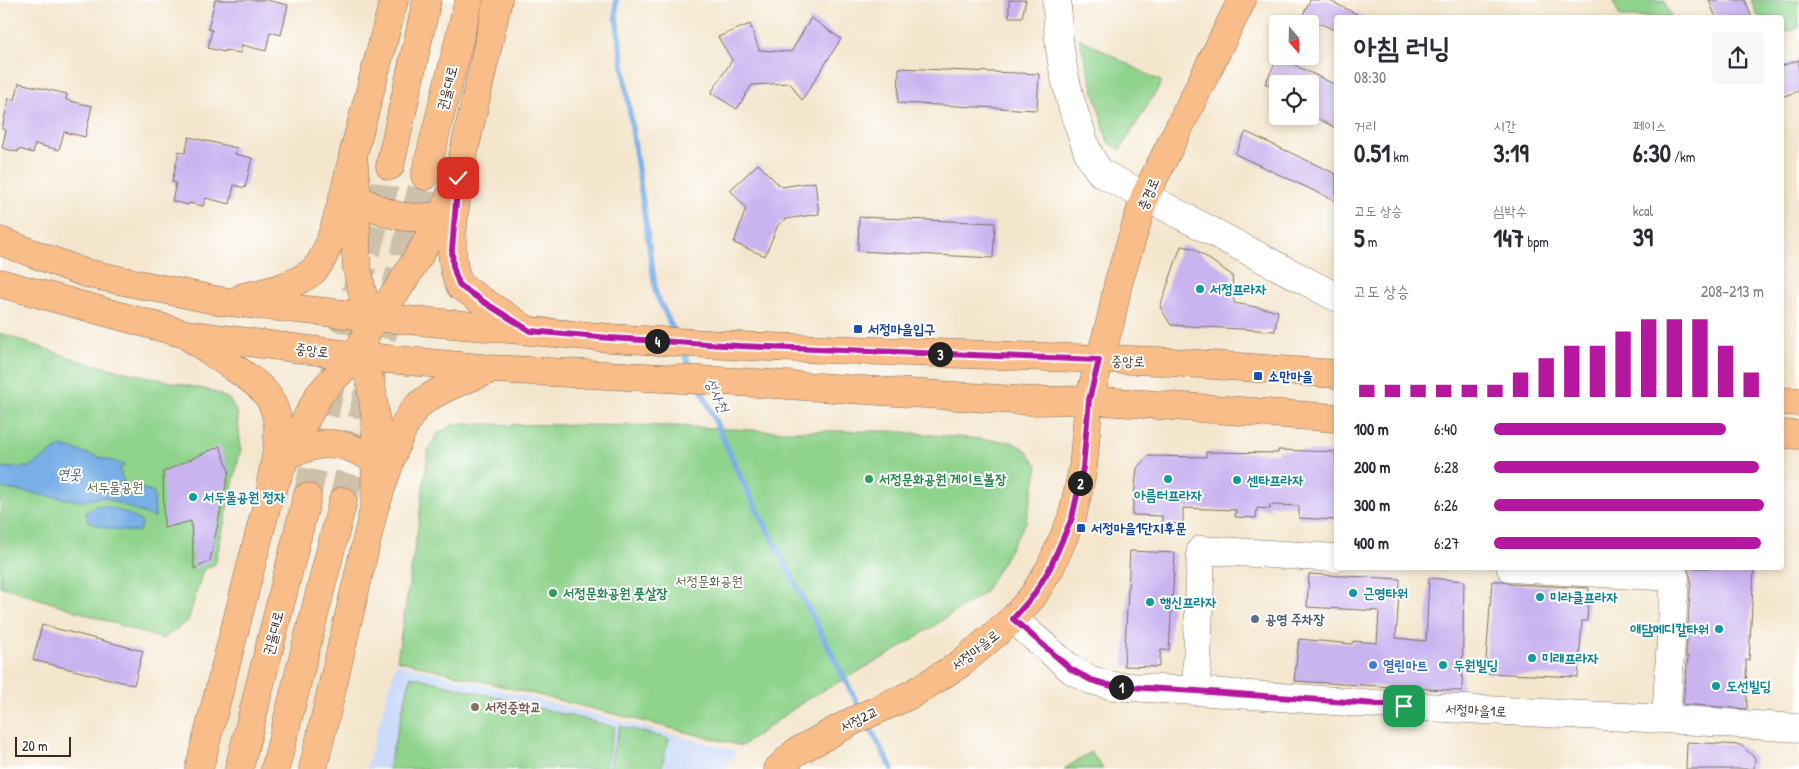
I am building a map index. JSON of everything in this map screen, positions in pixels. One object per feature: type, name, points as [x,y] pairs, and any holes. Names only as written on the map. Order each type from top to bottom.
[{"type":"main road","points":[[220,301],[275,290],[312,271],[326,251],[394,0]]},
{"type":"main road","points":[[390,166],[427,0]]},
{"type":"main road","name":"권율대로","points":[[425,176],[469,0]]},
{"type":"main road","points":[[498,0],[458,178],[452,250],[453,266],[460,286],[530,331]]},
{"type":"main road","name":"충경로","points":[[1089,400],[1111,319],[1118,284],[1145,196],[1242,0]]},
{"type":"main road","points":[[353,155],[357,198],[357,268],[364,300],[373,317]]},
{"type":"main road","points":[[268,500],[288,454],[319,396],[333,379],[357,356],[373,317],[398,289],[441,216],[458,178]]},
{"type":"main road","points":[[357,198],[382,212],[395,215],[409,218],[441,216]]},
{"type":"main road","points":[[0,241],[85,273],[220,301],[530,331]]},
{"type":"main road","name":"중앙로","points":[[0,283],[185,334],[357,356],[491,369],[1032,400],[1089,400]]},
{"type":"main road","name":"중앙로","points":[[530,331],[740,346],[1158,362],[1334,374]]},
{"type":"main road","points":[[185,334],[254,380],[266,393],[275,411],[278,428],[275,461],[268,500],[198,769]]},
{"type":"main road","points":[[357,356],[365,368],[371,384],[376,423],[375,505]]},
{"type":"main road","points":[[312,769],[375,505],[398,440],[412,413],[419,404],[438,392],[491,369]]},
{"type":"main road","points":[[1089,400],[1334,418]]},
{"type":"main road","name":"서정마을로","points":[[912,694],[960,664],[1013,619],[1033,596],[1050,568],[1072,518],[1083,468],[1089,400]]},
{"type":"main road","points":[[1784,401],[1799,402]]},
{"type":"main road","points":[[1784,434],[1799,436]]},
{"type":"main road","points":[[288,454],[319,444],[331,443],[344,444],[375,460]]},
{"type":"main road","name":"권율대로","points":[[239,769],[307,497]]},
{"type":"main road","points":[[275,769],[343,501]]},
{"type":"main road","name":"서정2교","points":[[778,769],[796,752],[853,721],[912,694]]},
{"type":"street","points":[[1057,0],[1059,47],[1069,97],[1091,161],[1101,174],[1334,296]]},
{"type":"street","points":[[1196,691],[1201,550],[1334,558]]},
{"type":"street","points":[[1547,570],[1675,577],[1666,719]]},
{"type":"street","name":"서정마을1로","points":[[1013,619],[1072,670],[1091,680],[1112,686],[1404,706],[1666,719],[1799,728]]},
{"type":"shaded area","name":"서정중학교","points":[[396,663],[737,751],[724,769],[366,769]]},
{"type":"green space","points":[[1613,0],[1664,0],[1670,15],[1619,15]]},
{"type":"green space","points":[[1751,0],[1799,0],[1799,28],[1784,33],[1784,15],[1757,15]]},
{"type":"green space","points":[[1079,38],[1162,82],[1120,150],[1108,142]]},
{"type":"green space","name":"서두물공원","points":[[0,333],[86,363],[212,391],[229,399],[237,413],[241,448],[215,564],[203,570],[188,621],[162,639],[0,586]]},
{"type":"green space","name":"서정문화공원","points":[[455,424],[674,426],[768,431],[890,431],[1012,442],[1026,450],[1038,466],[1026,522],[984,593],[895,651],[806,700],[742,746],[397,660],[428,451],[438,433]]},
{"type":"green space","name":"서정중학교","points":[[411,676],[615,727],[604,769],[388,769]]},
{"type":"green space","points":[[620,726],[669,739],[661,769],[608,769]]},
{"type":"green space","points":[[1091,752],[1103,769],[1064,769]]},
{"type":"water","name":"연못","points":[[62,446],[125,465],[119,469],[127,490],[141,488],[154,493],[155,518],[103,497],[81,501],[0,488],[0,468],[30,467]]},
{"type":"water","points":[[96,506],[114,509],[133,517],[142,523],[139,531],[112,529],[91,523],[87,520],[86,512]]},
{"type":"building","points":[[215,0],[267,0],[288,5],[281,35],[270,32],[266,51],[242,45],[240,53],[208,48],[212,30],[208,29]]},
{"type":"building","points":[[1009,0],[1026,0],[1022,17],[1009,17]]},
{"type":"building","points":[[1310,0],[1328,0],[1359,15],[1334,15],[1334,30],[1319,23],[1319,15],[1303,15]]},
{"type":"building","points":[[1709,0],[1745,0],[1751,15],[1715,15]]},
{"type":"building","points":[[811,18],[841,39],[802,100],[790,83],[752,85],[737,109],[711,93],[732,60],[718,37],[750,24],[759,50],[791,52]]},
{"type":"building","points":[[1799,60],[1799,91],[1784,96],[1784,65]]},
{"type":"building","points":[[1274,65],[1295,65],[1315,75],[1269,75]]},
{"type":"building","points":[[899,68],[1039,74],[1037,110],[898,103]]},
{"type":"building","points":[[1269,76],[1269,84],[1265,84]]},
{"type":"building","points":[[1319,77],[1334,84],[1334,127],[1319,120]]},
{"type":"building","points":[[19,83],[67,94],[66,100],[92,106],[85,137],[64,132],[59,150],[35,144],[33,153],[19,149],[18,152],[2,148],[6,130],[2,129],[9,98],[15,100]]},
{"type":"building","points":[[1246,132],[1334,173],[1334,200],[1235,154]]},
{"type":"building","points":[[189,137],[237,148],[235,154],[252,158],[245,188],[234,185],[230,204],[206,198],[203,206],[172,201],[176,183],[172,182],[179,151],[185,153]]},
{"type":"building","points":[[758,164],[781,187],[815,182],[819,214],[786,219],[778,225],[765,256],[734,243],[746,208],[730,190]]},
{"type":"building","points":[[859,217],[995,223],[993,258],[858,251]]},
{"type":"building","name":"서정프라자","points":[[1181,246],[1193,248],[1232,275],[1234,303],[1278,311],[1275,331],[1171,325],[1160,307]]},
{"type":"building","name":"서두물공원 정자","points":[[220,446],[229,471],[210,561],[194,569],[191,521],[164,528],[163,472]]},
{"type":"building","points":[[1278,450],[1334,452],[1334,520],[1299,518],[1299,506],[1270,505],[1270,509],[1257,508],[1256,518],[1235,517],[1236,510],[1183,508],[1183,524],[1162,523],[1162,516],[1132,515],[1137,468],[1148,456],[1206,457],[1206,452],[1278,453]]},
{"type":"building","name":"행신프라자","points":[[1130,551],[1175,553],[1169,650],[1161,650],[1159,667],[1124,666]]},
{"type":"building","points":[[1688,570],[1754,570],[1749,660],[1746,660],[1747,709],[1683,704],[1688,657],[1686,657],[1691,578]]},
{"type":"building","points":[[1309,574],[1400,579],[1396,638],[1426,641],[1429,578],[1464,581],[1462,691],[1294,681],[1299,639],[1352,644],[1353,641],[1377,643],[1379,611],[1307,607]]},
{"type":"building","points":[[1492,581],[1503,581],[1510,584],[1589,588],[1587,621],[1582,621],[1578,677],[1485,673]]},
{"type":"building","points":[[42,625],[143,651],[134,685],[33,660]]},
{"type":"building","points":[[1687,742],[1741,745],[1755,758],[1754,769],[1686,769]]},
{"type":"waterway","name":"성사천","points":[[616,0],[616,16],[656,294],[675,333]]},
{"type":"waterway","name":"성사천","points":[[683,351],[693,372]]},
{"type":"waterway","name":"성사천","points":[[700,387],[742,480],[861,710]]},
{"type":"waterway","name":"성사천","points":[[867,722],[892,769]]},
{"type":"tunnel","points":[[307,497],[332,380],[390,166]]},
{"type":"tunnel","points":[[343,501],[373,369],[425,176]]},
{"type":"place","name":"서정프라자","points":[[1200,289]]},
{"type":"place","name":"서정마을입구","points":[[858,329]]},
{"type":"place","name":"소만마을","points":[[1258,376]]},
{"type":"place","name":"서정문화공원 게이트볼장","points":[[869,479]]},
{"type":"place","name":"아름터프라자","points":[[1168,479]]},
{"type":"place","name":"센타프라자","points":[[1237,480]]},
{"type":"place","name":"서두물공원 정자","points":[[193,497]]},
{"type":"place","name":"서정마을1단지후문","points":[[1081,528]]},
{"type":"place","name":"서정문화공원 풋살장","points":[[553,593]]},
{"type":"place","name":"근영타워","points":[[1353,593]]},
{"type":"place","name":"미라클프라자","points":[[1540,597]]},
{"type":"place","name":"행신프라자","points":[[1150,602]]},
{"type":"place","name":"공영 주차장","points":[[1255,619]]},
{"type":"place","name":"애담메디칼타워","points":[[1719,629]]},
{"type":"place","name":"미래프라자","points":[[1532,658]]},
{"type":"place","name":"열린마트","points":[[1373,665]]},
{"type":"place","name":"두원빌딩","points":[[1443,665]]},
{"type":"place","name":"도선빌딩","points":[[1716,686]]},
{"type":"place","name":"서정중학교","points":[[475,707]]},
{"type":"route","points":[[458,178],[452,250],[453,266],[460,286],[530,331],[740,346],[1099,360],[1089,400],[1083,468],[1072,518],[1050,568],[1033,596],[1013,619],[1072,670],[1091,680],[1112,686],[1404,706]]}]
